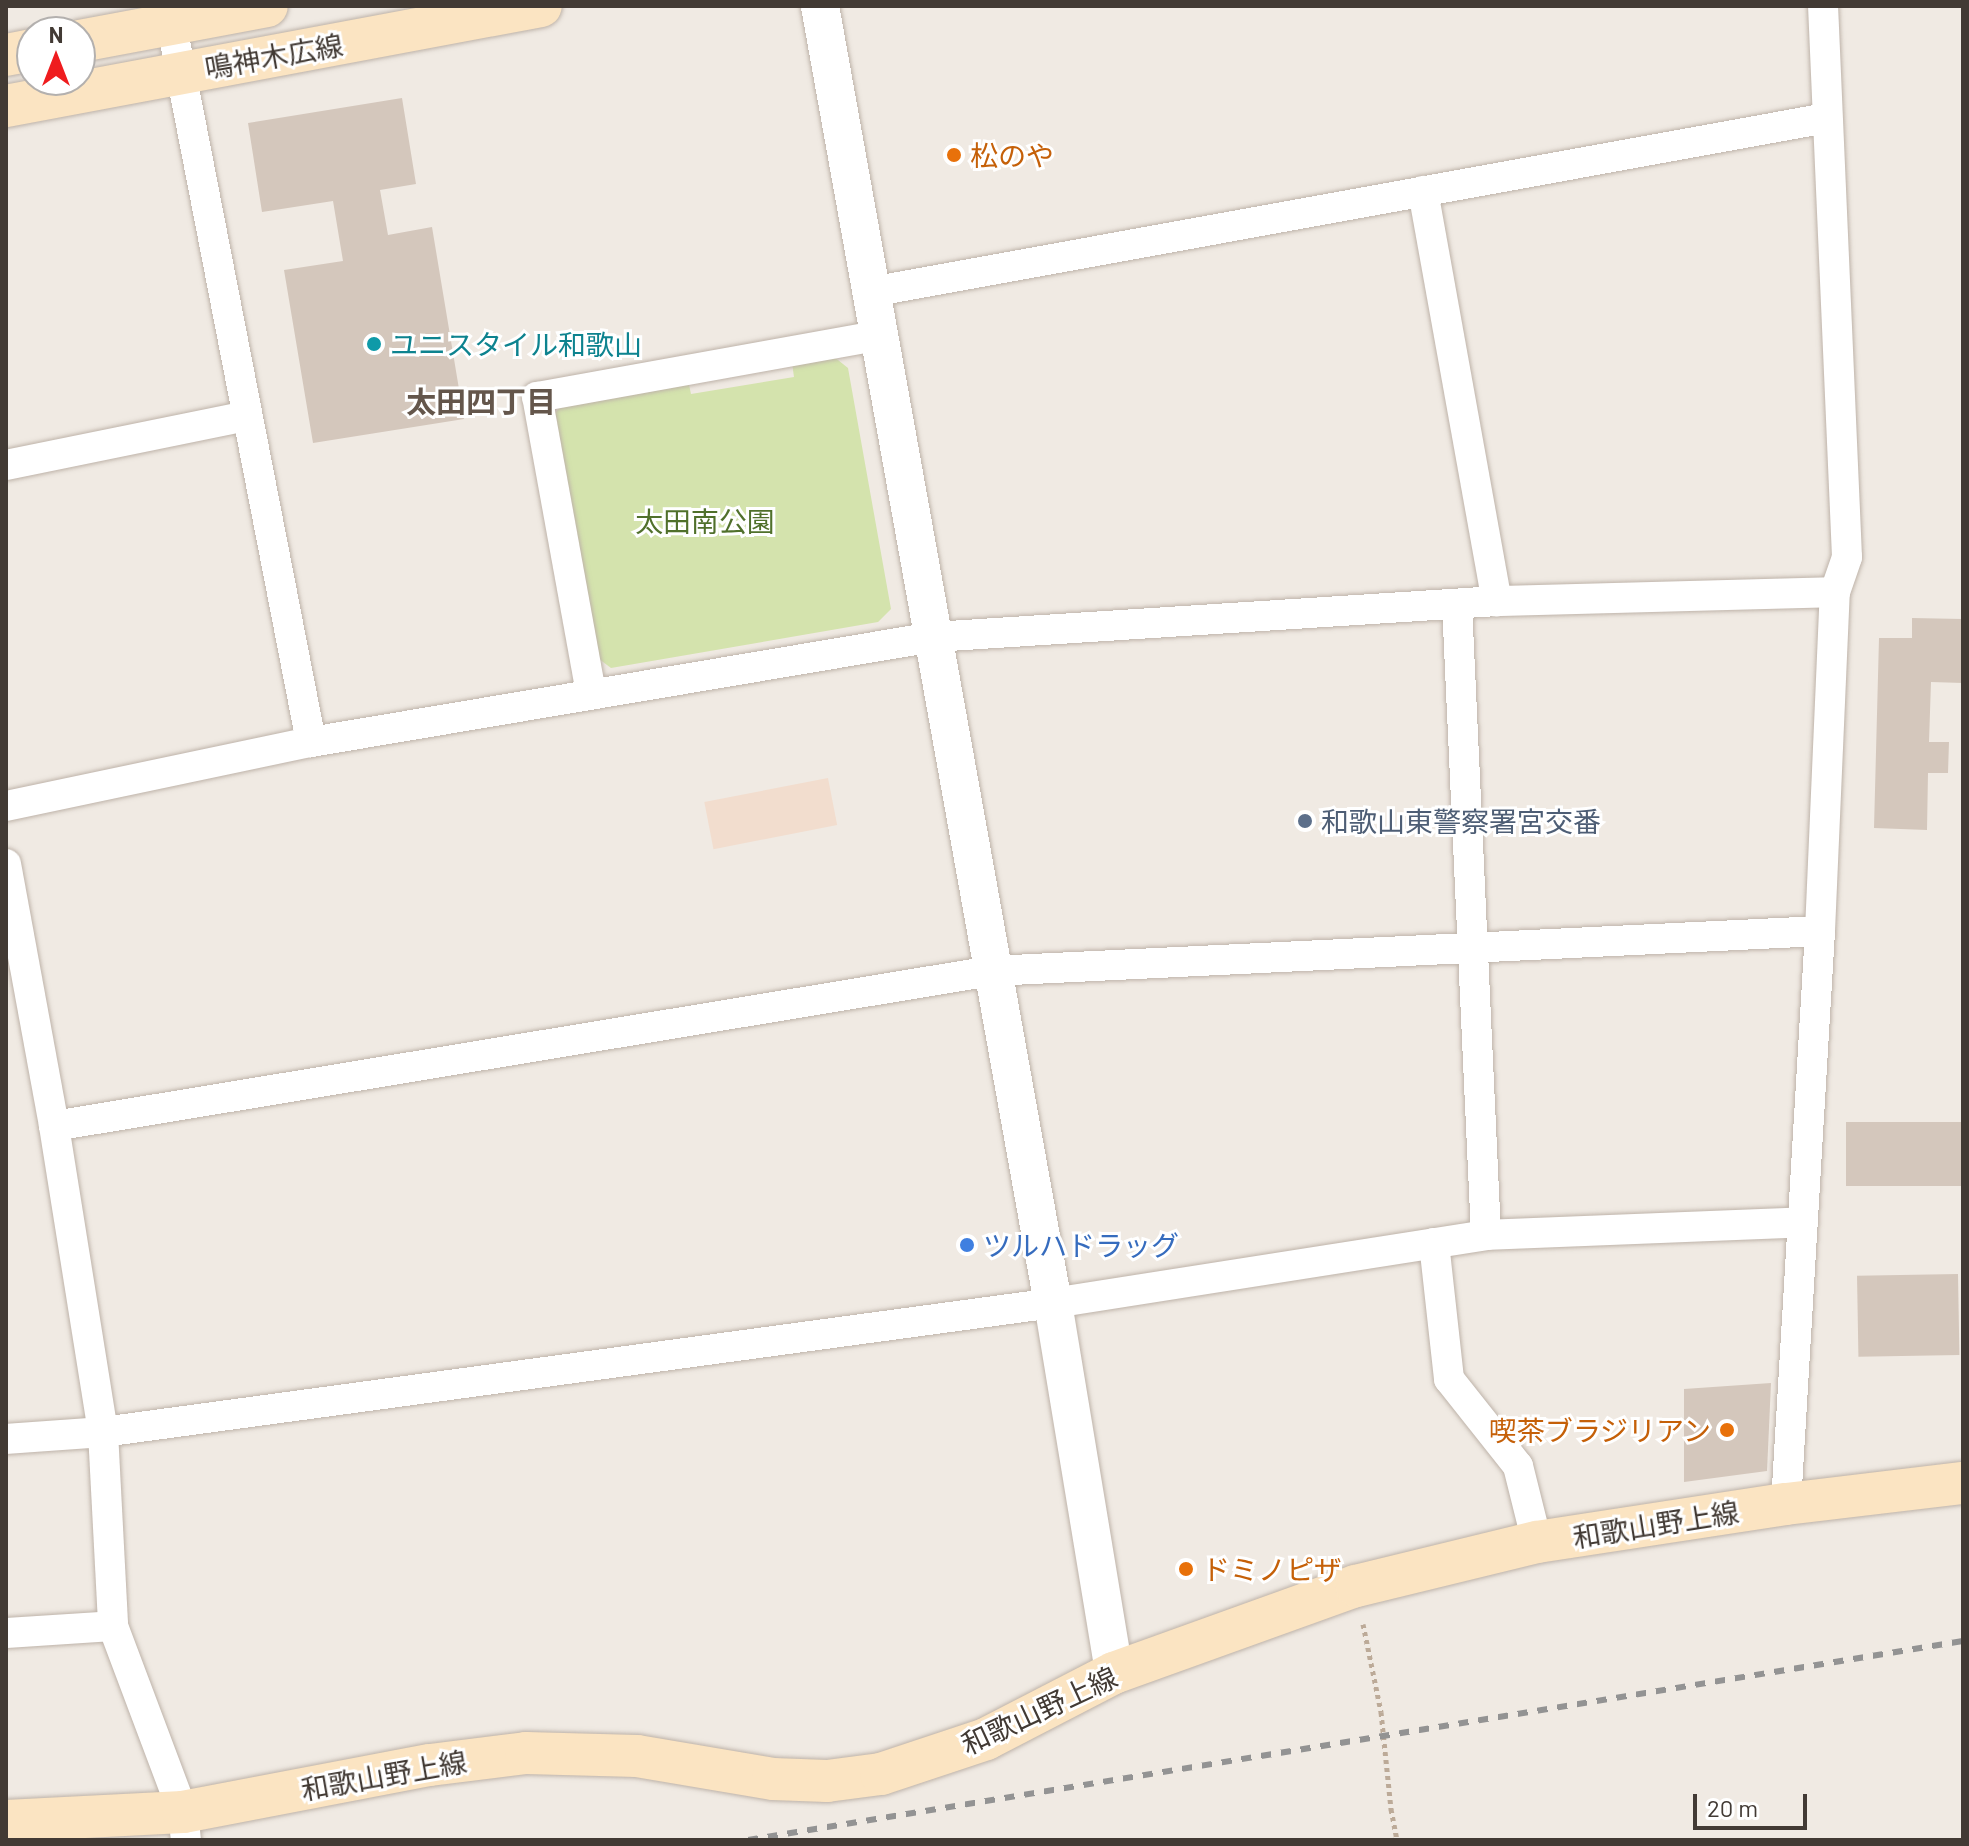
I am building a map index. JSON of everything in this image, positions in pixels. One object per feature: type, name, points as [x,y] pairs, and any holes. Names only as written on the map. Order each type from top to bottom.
[{"type":"main road","name":"鳴神木広線","points":[[96,36],[170,15],[267,6]]},
{"type":"main road","name":"鳴神木広線","points":[[6,106],[541,6]]},
{"type":"main road","name":"和歌山野上線","points":[[6,1821],[184,1826],[430,1765],[526,1753],[637,1756],[773,1779],[827,1781],[881,1774],[986,1739],[1114,1673],[1356,1586],[1537,1542],[1786,1504],[1963,1483]]},
{"type":"street","points":[[820,6],[1053,1303],[1114,1673]]},
{"type":"street","points":[[1786,1504],[1820,931],[1835,592],[1847,557],[1823,6]]},
{"type":"street","points":[[170,15],[311,742]]},
{"type":"street","points":[[871,292],[1827,118]]},
{"type":"street","points":[[1423,191],[1497,601]]},
{"type":"street","points":[[591,693],[537,397],[877,336]]},
{"type":"street","points":[[6,465],[246,416]]},
{"type":"street","points":[[6,806],[311,742],[933,637],[1497,601],[1835,592]]},
{"type":"street","points":[[1457,604],[1486,1235]]},
{"type":"street","points":[[6,864],[54,1126],[103,1432],[113,1626],[184,1826]]},
{"type":"street","points":[[54,1126],[991,971],[1820,931]]},
{"type":"street","points":[[6,1439],[103,1432],[1053,1303],[1486,1235],[1803,1222]]},
{"type":"street","points":[[1434,1243],[1449,1379],[1518,1466],[1537,1542]]},
{"type":"street","points":[[6,1633],[113,1626]]},
{"type":"path","points":[[1356,1586],[1381,1712],[1397,1840]]},
{"type":"shaded area","points":[[828,778],[837,825],[713,849],[704,802]]},
{"type":"green space","name":"太田南公園","points":[[833,356],[848,368],[891,609],[878,622],[611,668],[595,656],[552,416],[569,398],[688,380],[691,394],[794,377],[792,363]]},
{"type":"building","name":"ユニスタイル和歌山","points":[[402,98],[416,184],[380,190],[388,235],[432,227],[464,419],[313,443],[284,270],[343,261],[333,201],[262,212],[248,123]]},
{"type":"building","points":[[1912,618],[1963,619],[1963,683],[1931,682],[1929,742],[1949,742],[1948,773],[1928,773],[1927,830],[1874,828],[1879,638],[1912,638]]},
{"type":"building","points":[[1846,1122],[1963,1122],[1963,1186],[1846,1186]]},
{"type":"building","points":[[1958,1274],[1959,1355],[1858,1357],[1857,1276]]},
{"type":"building","name":"喫茶ブラジリアン","points":[[1771,1383],[1767,1471],[1684,1482],[1684,1389]]},
{"type":"railway","points":[[748,1840],[1963,1641]]},
{"type":"place","name":"松のや","points":[[954,155]]},
{"type":"place","name":"ユニスタイル和歌山","points":[[374,344]]},
{"type":"place","name":"和歌山東警察署宮交番","points":[[1305,821]]},
{"type":"place","name":"ツルハドラッグ","points":[[967,1245]]},
{"type":"place","name":"喫茶ブラジリアン","points":[[1727,1430]]},
{"type":"place","name":"ドミノピザ","points":[[1186,1569]]},
{"type":"district","name":"太田四丁目","points":[[481,401]]}]
